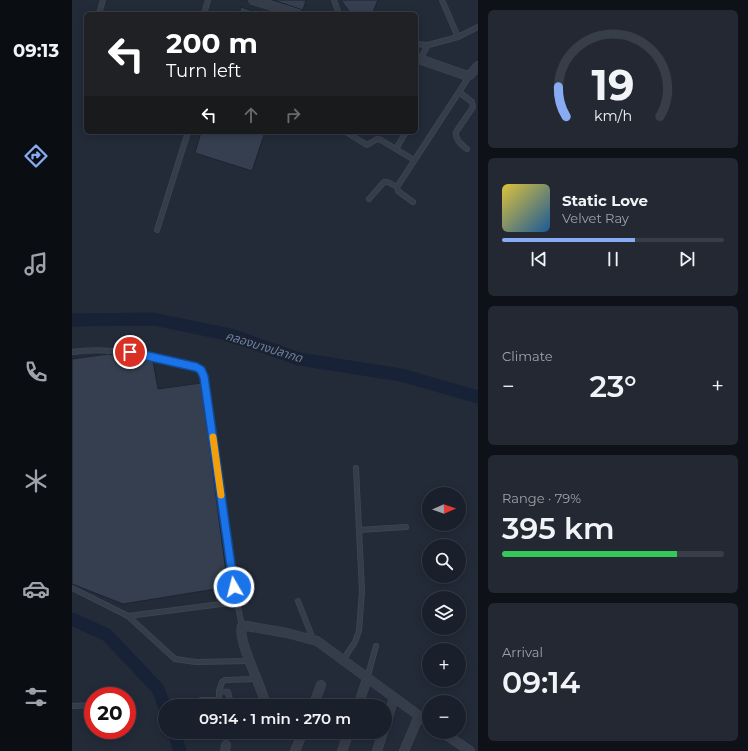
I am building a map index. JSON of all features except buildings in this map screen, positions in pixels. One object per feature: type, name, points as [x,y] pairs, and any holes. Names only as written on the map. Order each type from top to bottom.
[{"type":"street","points":[[253,0],[292,12]]},
{"type":"street","points":[[418,58],[459,73],[470,75],[478,66]]},
{"type":"street","points":[[264,699],[250,661],[243,637],[242,626],[267,629],[313,639],[422,718]]},
{"type":"street","points":[[360,699],[368,678]]},
{"type":"street","points":[[316,699],[321,685]]},
{"type":"street","points":[[392,704],[394,698]]},
{"type":"street","points":[[404,751],[419,716]]},
{"type":"street","points":[[295,751],[299,739]]},
{"type":"street","points":[[342,751],[346,739]]},
{"type":"street","points":[[377,751],[381,739]]},
{"type":"street","points":[[452,739],[470,751]]},
{"type":"lane","points":[[100,12],[103,0]]},
{"type":"lane","points":[[205,12],[208,0]]},
{"type":"lane","points":[[334,0],[338,12]]},
{"type":"lane","points":[[442,0],[458,37]]},
{"type":"lane","points":[[418,44],[428,45],[458,37],[478,27]]},
{"type":"lane","points":[[418,58],[428,45]]},
{"type":"lane","points":[[397,187],[470,75]]},
{"type":"lane","points":[[459,92],[472,102],[473,107],[455,136],[456,139],[467,149]]},
{"type":"lane","points":[[157,230],[187,134]]},
{"type":"lane","points":[[349,134],[368,145],[377,139],[414,160]]},
{"type":"lane","points":[[396,149],[405,134]]},
{"type":"lane","points":[[369,199],[384,182],[388,182],[397,187],[398,191],[413,202]]},
{"type":"lane","points":[[72,352],[101,350],[130,352],[196,367],[201,370],[204,377],[236,602],[242,626]]},
{"type":"lane","points":[[343,660],[355,642],[359,631],[362,591],[356,468]]},
{"type":"lane","points":[[359,530],[406,527]]},
{"type":"lane","points":[[72,588],[128,616],[176,659],[196,662],[250,661]]},
{"type":"lane","points":[[298,601],[313,639]]},
{"type":"lane","points":[[128,616],[236,602]]},
{"type":"lane","points":[[368,678],[376,646]]},
{"type":"lane","points":[[219,699],[219,691],[222,682],[226,680],[257,679]]},
{"type":"lane","points":[[219,691],[228,692],[230,699]]},
{"type":"lane","points":[[72,706],[84,705]]},
{"type":"waterway","name":"คลองบางปลากด","points":[[72,320],[153,319],[231,335],[299,359],[401,375],[478,397]]},
{"type":"waterway","name":"คลองบางปลากด","points":[[72,619],[107,635],[158,689],[162,699]]},
{"type":"waterway","name":"คลองบางปลากด","points":[[176,739],[180,751]]},
{"type":"slow traffic","points":[[213,437],[221,495]]},
{"type":"route","points":[[130,352],[196,367],[201,370],[204,377],[234,587]]}]
